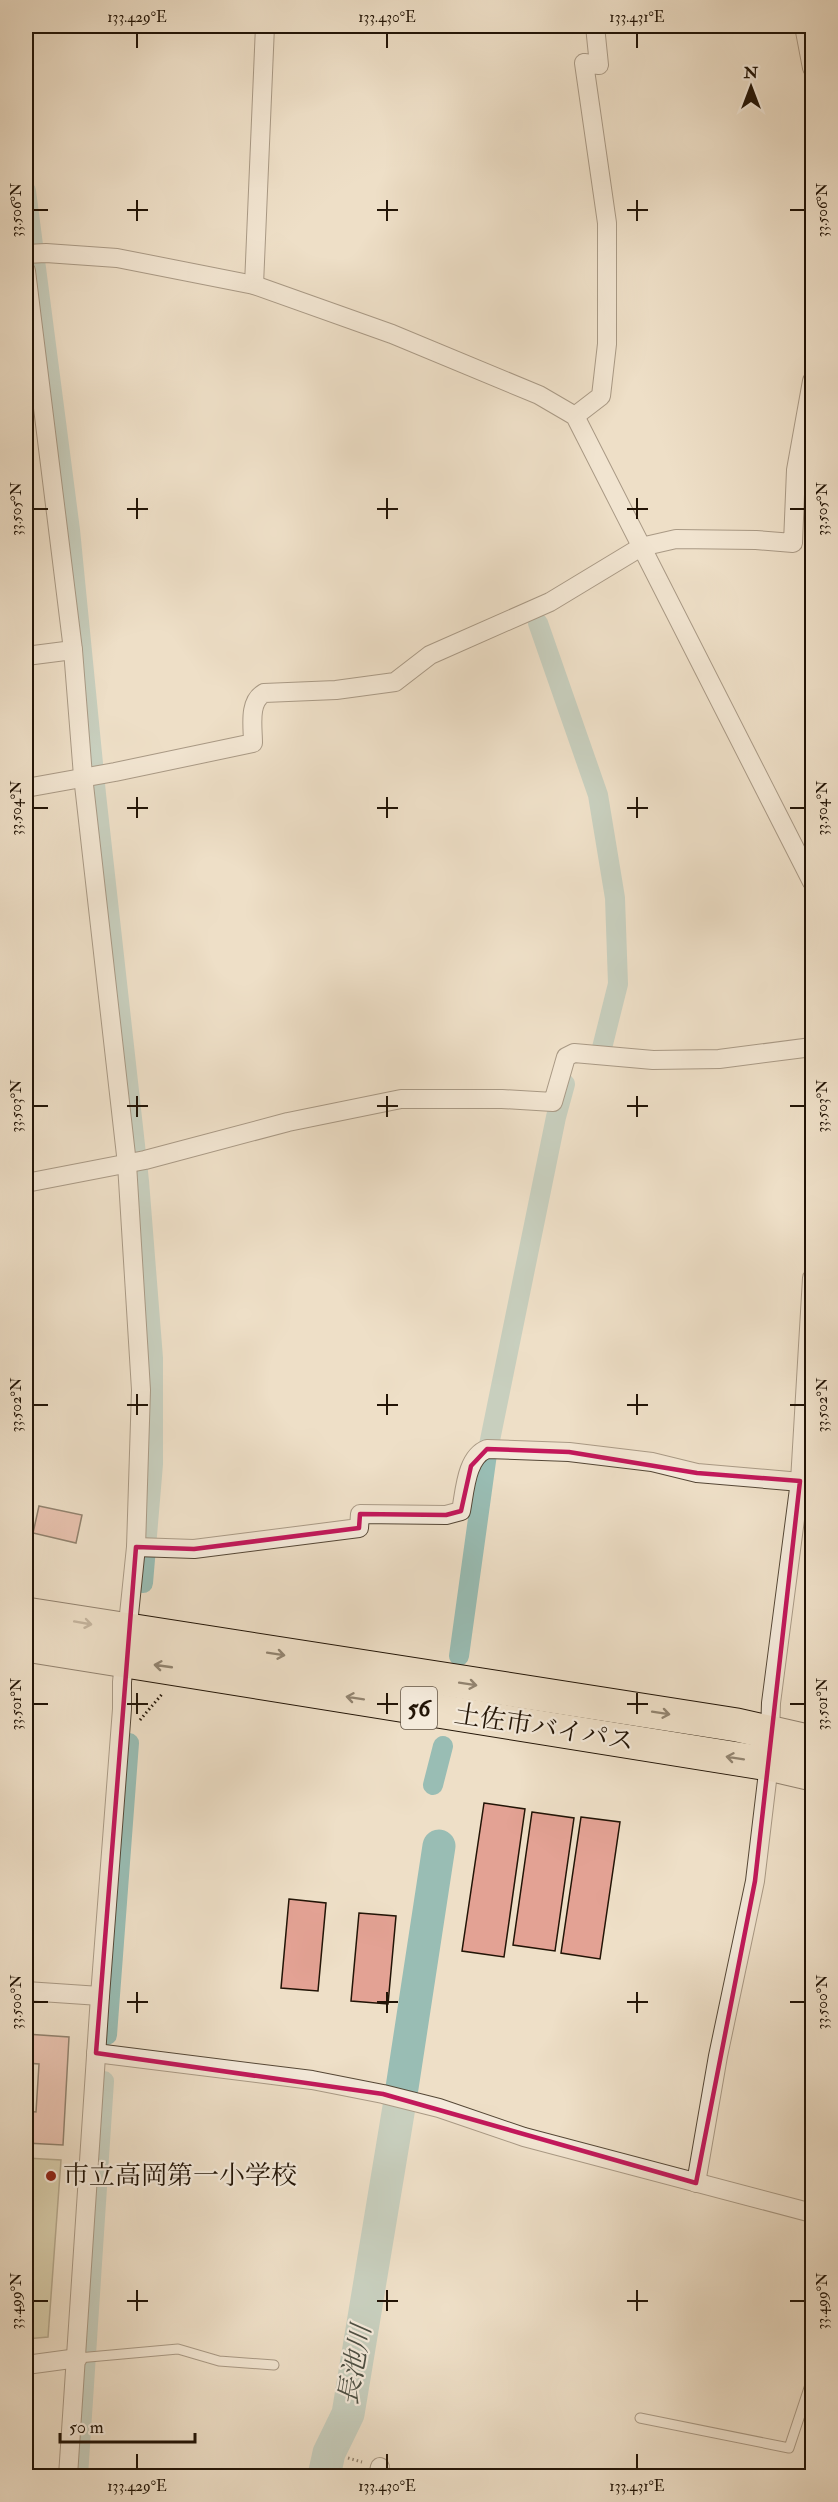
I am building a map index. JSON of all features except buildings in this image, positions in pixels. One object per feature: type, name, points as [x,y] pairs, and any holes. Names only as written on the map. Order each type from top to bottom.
[{"type":"highway","name":"土佐市バイパス","points":[[26,1614],[125,1645],[769,1748],[813,1742]]},
{"type":"highway","name":"土佐市バイパス","points":[[26,1645],[125,1645]]},
{"type":"highway","name":"土佐市バイパス","points":[[769,1748],[813,1774]]},
{"type":"street","points":[[254,285],[265,26]]},
{"type":"street","points":[[575,416],[602,396],[607,344],[607,223],[584,63],[599,65],[595,26]]},
{"type":"street","points":[[804,26],[813,68]]},
{"type":"street","points":[[68,2476],[78,2358],[96,2053],[125,1645],[144,1548],[133,1163],[91,775],[73,650],[31,258],[117,258],[254,285],[392,334],[539,395],[575,416],[813,882]]},
{"type":"street","points":[[26,788],[253,743],[254,704],[257,697],[264,693],[336,690],[395,682],[430,655],[550,602],[641,547],[676,539],[793,543],[796,470],[813,381]]},
{"type":"street","points":[[26,656],[73,650]]},
{"type":"street","points":[[26,1183],[133,1163],[288,1122],[401,1099],[502,1099],[554,1102],[566,1057],[574,1053],[653,1060],[719,1059],[813,1047]]},
{"type":"street","points":[[696,2182],[718,2056],[755,1881],[769,1748],[806,1482],[813,1278]]},
{"type":"street","points":[[144,1548],[194,1549],[359,1528],[360,1514],[446,1515],[461,1511],[471,1466],[476,1456],[487,1449],[569,1452],[652,1462],[697,1473],[806,1482]]},
{"type":"street","points":[[26,1991],[100,1996]]},
{"type":"street","points":[[96,2053],[312,2080],[382,2094],[439,2108],[524,2137],[813,2213]]},
{"type":"street","points":[[26,2365],[78,2358]]},
{"type":"lane","points":[[78,2358],[178,2349],[219,2361],[274,2365]]},
{"type":"lane","points":[[640,2418],[789,2448],[813,2379]]},
{"type":"path","points":[[139,1720],[166,1689]]},
{"type":"highlighted area","points":[[487,1449],[569,1452],[697,1473],[800,1481],[755,1881],[696,2183],[383,2094],[96,2053],[136,1547],[194,1549],[359,1528],[360,1514],[446,1515],[461,1511],[471,1466]]},
{"type":"shaded area","points":[[26,2158],[61,2160],[48,2337],[26,2339]]},
{"type":"waterway","points":[[26,191],[70,530],[96,794],[139,1181],[153,1358],[153,1464],[143,1583]]},
{"type":"waterway","points":[[538,623],[598,795],[615,898],[618,984],[601,1052]]},
{"type":"waterway","points":[[489,1445],[556,1117],[565,1084]]},
{"type":"waterway","points":[[459,1656],[487,1454]]},
{"type":"waterway","points":[[107,2035],[129,1743]]},
{"type":"waterway","points":[[433,1785],[443,1746]]},
{"type":"waterway","name":"長池川","points":[[402,2088],[439,1846]]},
{"type":"waterway","points":[[78,2476],[104,2081]]},
{"type":"waterway","name":"長池川","points":[[324,2476],[329,2453],[348,2414],[399,2107]]},
{"type":"place","name":"市立高岡第一小学校","points":[[51,2176]]}]
